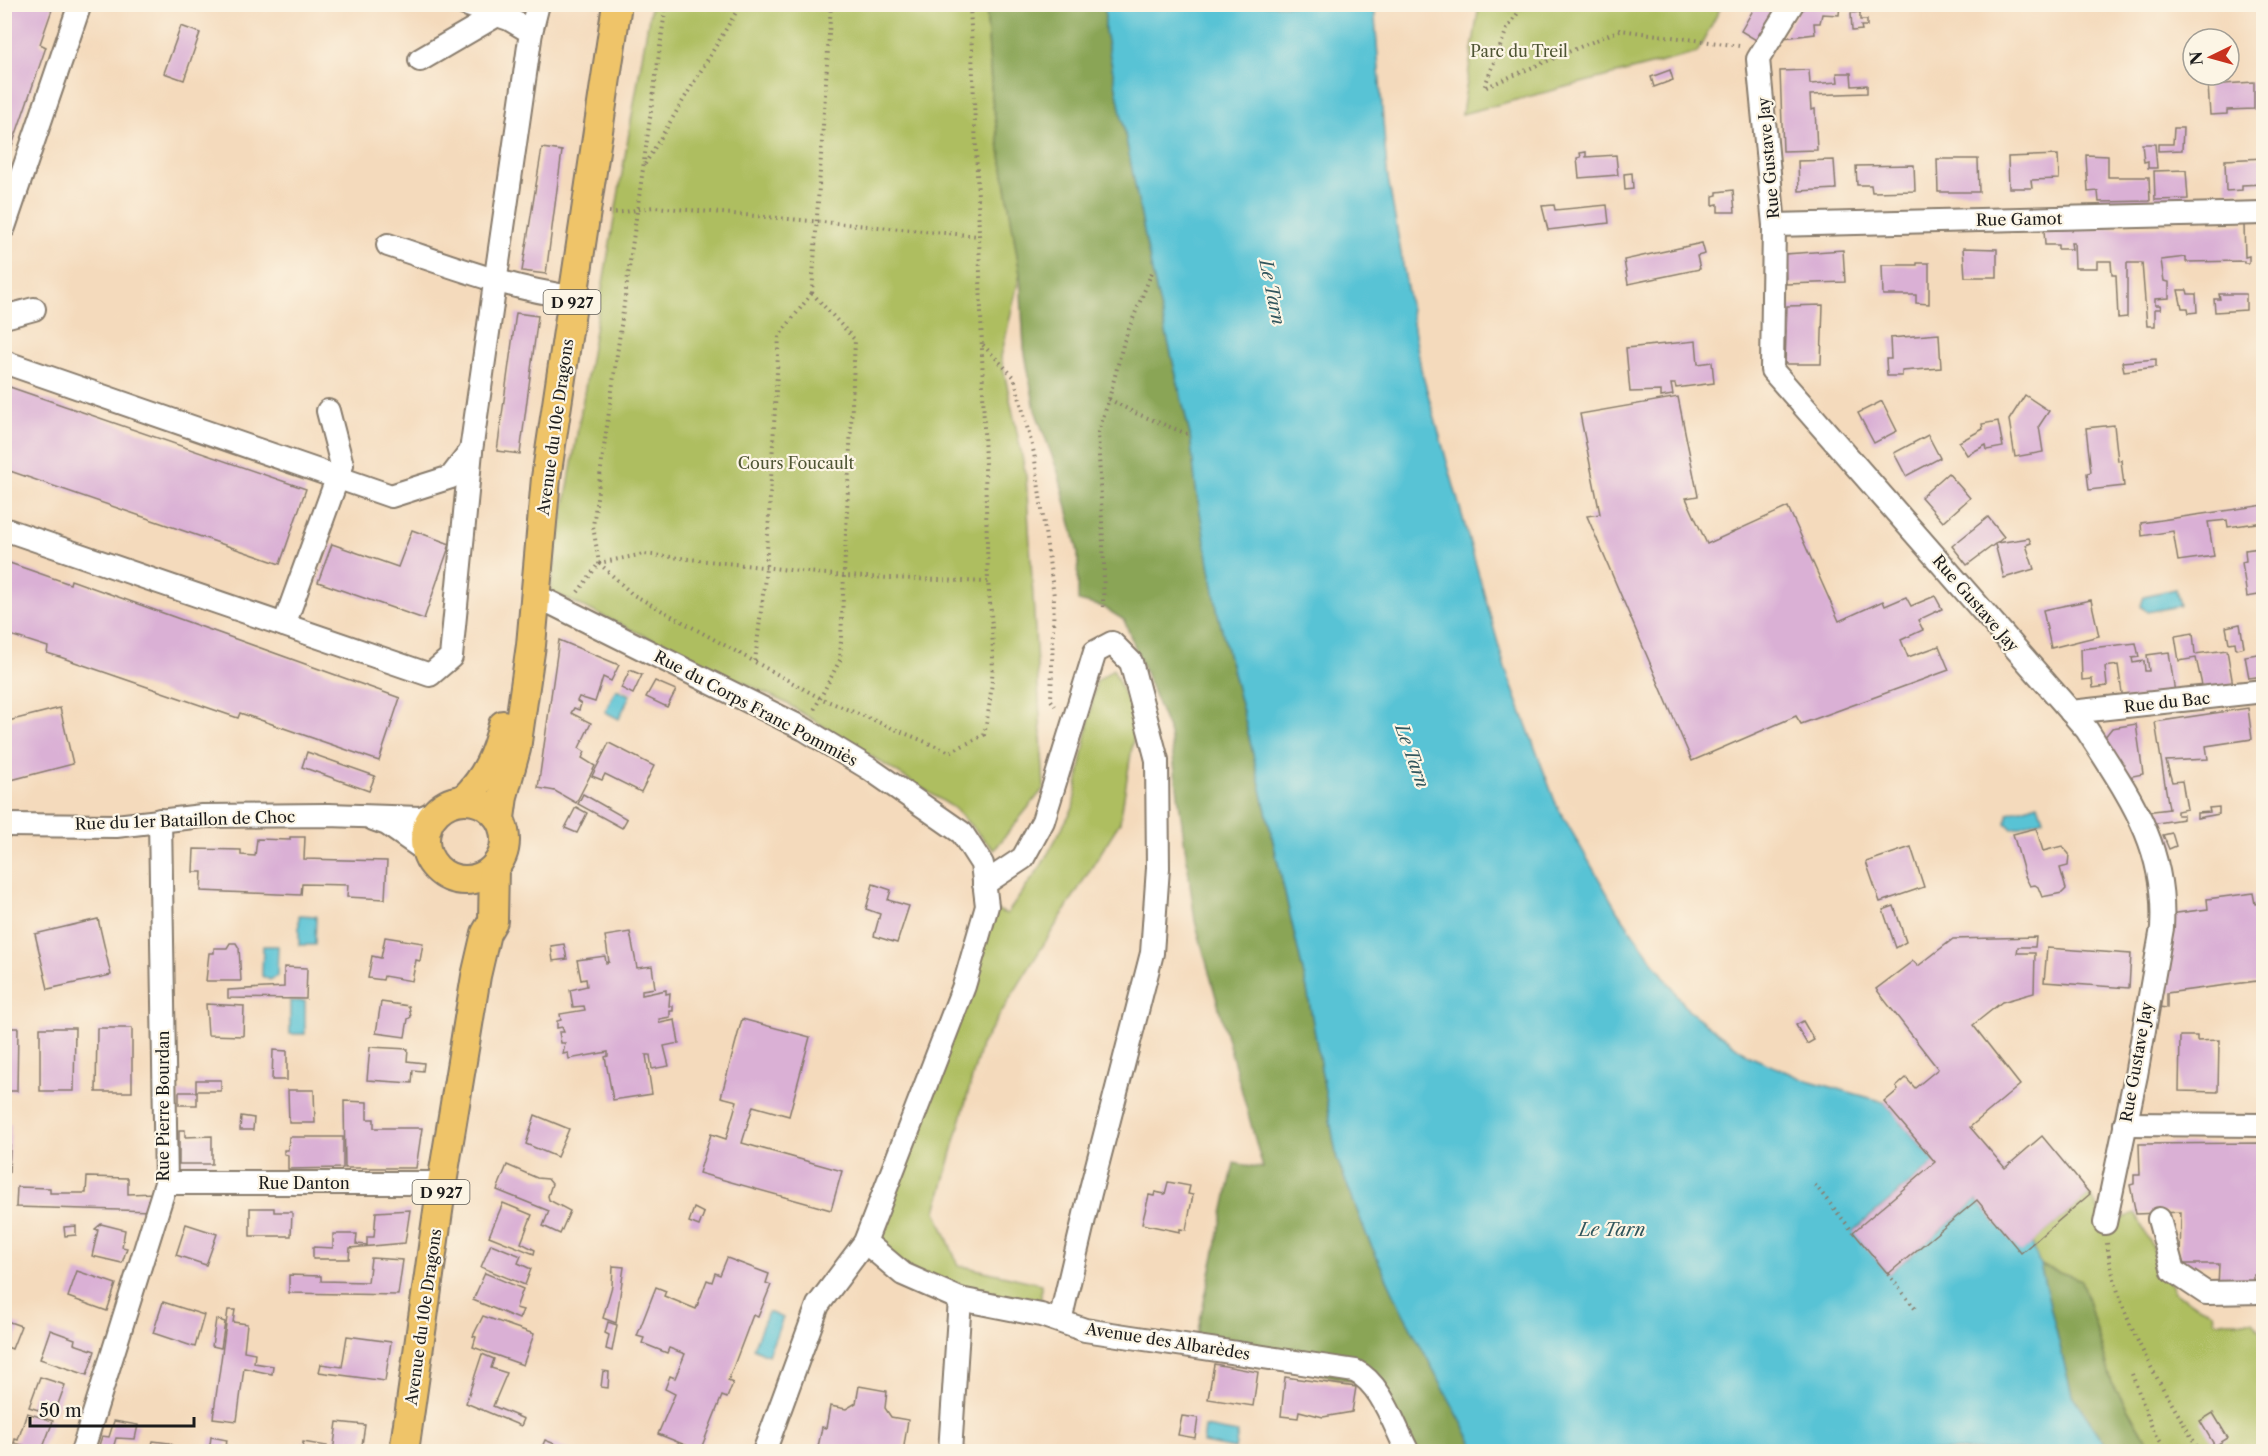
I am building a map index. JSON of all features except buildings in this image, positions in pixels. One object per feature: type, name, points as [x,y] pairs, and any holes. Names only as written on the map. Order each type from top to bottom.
[{"type":"main road","name":"Avenue du 10e Dragons","points":[[500,818],[503,796],[516,749],[535,601],[546,478],[584,210],[617,4]]},
{"type":"main road","name":"Avenue du 10e Dragons","points":[[464,799],[488,770],[498,746],[520,644],[535,601]]},
{"type":"main road","points":[[457,880],[475,879],[494,868],[504,853],[506,839],[500,818],[487,805],[464,799],[448,802],[435,812],[425,834],[426,851],[438,870],[457,880],[476,907],[486,933]]},
{"type":"main road","name":"Avenue du 10e Dragons","points":[[404,1452],[442,1183],[476,976],[486,933],[493,921],[494,868]]},
{"type":"street","points":[[4,227],[80,4]]},
{"type":"street","points":[[465,4],[497,15],[531,32]]},
{"type":"street","points":[[4,529],[430,675],[451,657],[471,451],[531,32],[538,4]]},
{"type":"street","name":"Rue Gustave Jay","points":[[1792,4],[1758,58],[1774,225],[1772,370],[2087,730],[2127,795],[2148,835],[2161,878],[2162,928],[2105,1223]]},
{"type":"street","points":[[420,60],[497,15]]},
{"type":"street","name":"Rue Gamot","points":[[1774,225],[2264,213]]},
{"type":"street","points":[[388,245],[496,281],[542,293],[573,297]]},
{"type":"street","points":[[4,317],[34,309]]},
{"type":"street","points":[[4,362],[391,496],[451,477],[471,451]]},
{"type":"street","points":[[284,625],[342,465],[328,411]]},
{"type":"street","name":"Rue du Corps Franc Pommiès","points":[[535,601],[547,601],[804,729],[870,769],[962,834],[982,864],[987,906],[964,986],[865,1242],[818,1305],[764,1452]]},
{"type":"street","points":[[984,884],[1023,858],[1043,821],[1095,652],[1112,643],[1131,662],[1157,760],[1158,868],[1152,953],[1090,1192],[1060,1321]]},
{"type":"street","name":"Rue du Bac","points":[[2071,712],[2264,691]]},
{"type":"street","name":"Rue du 1er Bataillon de Choc","points":[[4,825],[116,826],[202,816],[421,818],[435,812]]},
{"type":"street","name":"Rue du 1er Bataillon de Choc","points":[[366,817],[387,824],[426,851]]},
{"type":"street","name":"Rue Pierre Bourdan","points":[[82,1452],[166,1183],[159,820]]},
{"type":"street","points":[[2125,1124],[2264,1125]]},
{"type":"street","name":"Rue Danton","points":[[166,1183],[442,1183]]},
{"type":"street","points":[[2159,1219],[2173,1271],[2206,1293],[2264,1292]]},
{"type":"street","name":"Avenue des Albarèdes","points":[[865,1242],[903,1274],[960,1299],[1060,1321],[1085,1330],[1355,1371],[1366,1376],[1374,1386],[1408,1452]]},
{"type":"street","points":[[950,1452],[960,1299]]},
{"type":"path","points":[[666,4],[593,526],[598,563],[632,594],[820,698],[950,752],[984,735],[992,696],[994,643],[988,582],[970,4]]},
{"type":"path","points":[[644,167],[741,4]]},
{"type":"path","points":[[755,661],[765,568],[779,336],[812,293],[831,4]]},
{"type":"path","points":[[1524,4],[1507,29],[1484,88],[1620,30],[1722,42],[1762,52]]},
{"type":"path","points":[[584,210],[626,214],[639,208],[655,207],[979,236]]},
{"type":"path","points":[[1102,607],[1104,566],[1098,433],[1124,341],[1152,272]]},
{"type":"path","points":[[804,729],[840,660],[855,340],[812,293]]},
{"type":"path","points":[[982,345],[1014,377],[1034,453],[1054,596],[1051,700],[1071,728]]},
{"type":"path","points":[[1109,399],[1133,412],[1190,435]]},
{"type":"path","points":[[565,610],[598,563],[644,554],[844,576],[988,582]]},
{"type":"path","points":[[1815,1185],[1853,1232]]},
{"type":"path","points":[[2105,1223],[2113,1275],[2133,1333],[2200,1452]]},
{"type":"path","points":[[1888,1274],[1917,1311]]},
{"type":"path","points":[[2132,1374],[2153,1430],[2167,1452]]},
{"type":"green space","name":"Parc du Treil","points":[[1479,4],[1722,5],[1697,53],[1462,114]]},
{"type":"green space","name":"Cours Foucault","points":[[651,5],[986,5],[992,99],[1020,274],[1001,357],[1026,475],[1044,788],[994,850],[954,808],[786,703],[550,591]]},
{"type":"green space","points":[[986,5],[1105,5],[1105,31],[1152,272],[1190,435],[1196,489],[1218,614],[1246,724],[1307,989],[1337,1159],[1367,1236],[1401,1309],[1477,1451],[1408,1451],[1374,1386],[1203,1347],[1197,1334],[1234,1163],[1263,1168],[1195,921],[1170,734],[1124,620],[1103,607],[1078,601],[1078,552],[1058,472],[1035,410],[1024,348],[1020,274],[992,99]]},
{"type":"green space","points":[[1113,669],[1136,722],[1120,822],[981,1045],[936,1211],[958,1265],[1041,1284],[1041,1315],[960,1299],[865,1242],[987,906],[1007,914],[1041,866],[1073,808],[1096,682]]},
{"type":"green space","points":[[2090,1194],[2105,1223],[2136,1214],[2174,1292],[2213,1312],[2215,1321],[2253,1321],[2263,1334],[2263,1451],[2153,1451],[2112,1383],[2082,1280],[2040,1265],[2032,1243]]},
{"type":"green space","points":[[2040,1265],[2082,1280],[2112,1383],[2153,1451],[2110,1451],[2072,1395]]},
{"type":"water","name":"Le Tarn","points":[[1105,5],[1374,5],[1387,172],[1421,369],[1505,668],[1556,804],[1618,912],[1688,1010],[1749,1056],[1803,1079],[1884,1102],[1935,1162],[1853,1231],[1888,1274],[1977,1200],[2021,1252],[2032,1243],[2040,1265],[2072,1395],[2110,1451],[1477,1451],[1401,1309],[1367,1236],[1337,1159],[1307,989],[1246,724],[1218,614],[1196,489],[1190,435],[1152,272],[1105,31]]},
{"type":"water","points":[[2176,589],[2180,606],[2147,612],[2141,606],[2144,596]]},
{"type":"water","points":[[616,689],[630,695],[619,719],[605,712]]},
{"type":"water","points":[[2038,804],[2043,819],[2012,829],[2006,823],[2008,813]]},
{"type":"water","points":[[299,915],[316,916],[315,945],[299,945]]},
{"type":"water","points":[[263,946],[278,946],[277,976],[270,980],[262,976]]},
{"type":"water","points":[[290,1001],[305,1001],[305,1034],[290,1034]]},
{"type":"water","points":[[768,1312],[783,1318],[768,1355],[753,1348]]},
{"type":"water","points":[[1205,1427],[1238,1433],[1235,1449],[1203,1443]]}]
